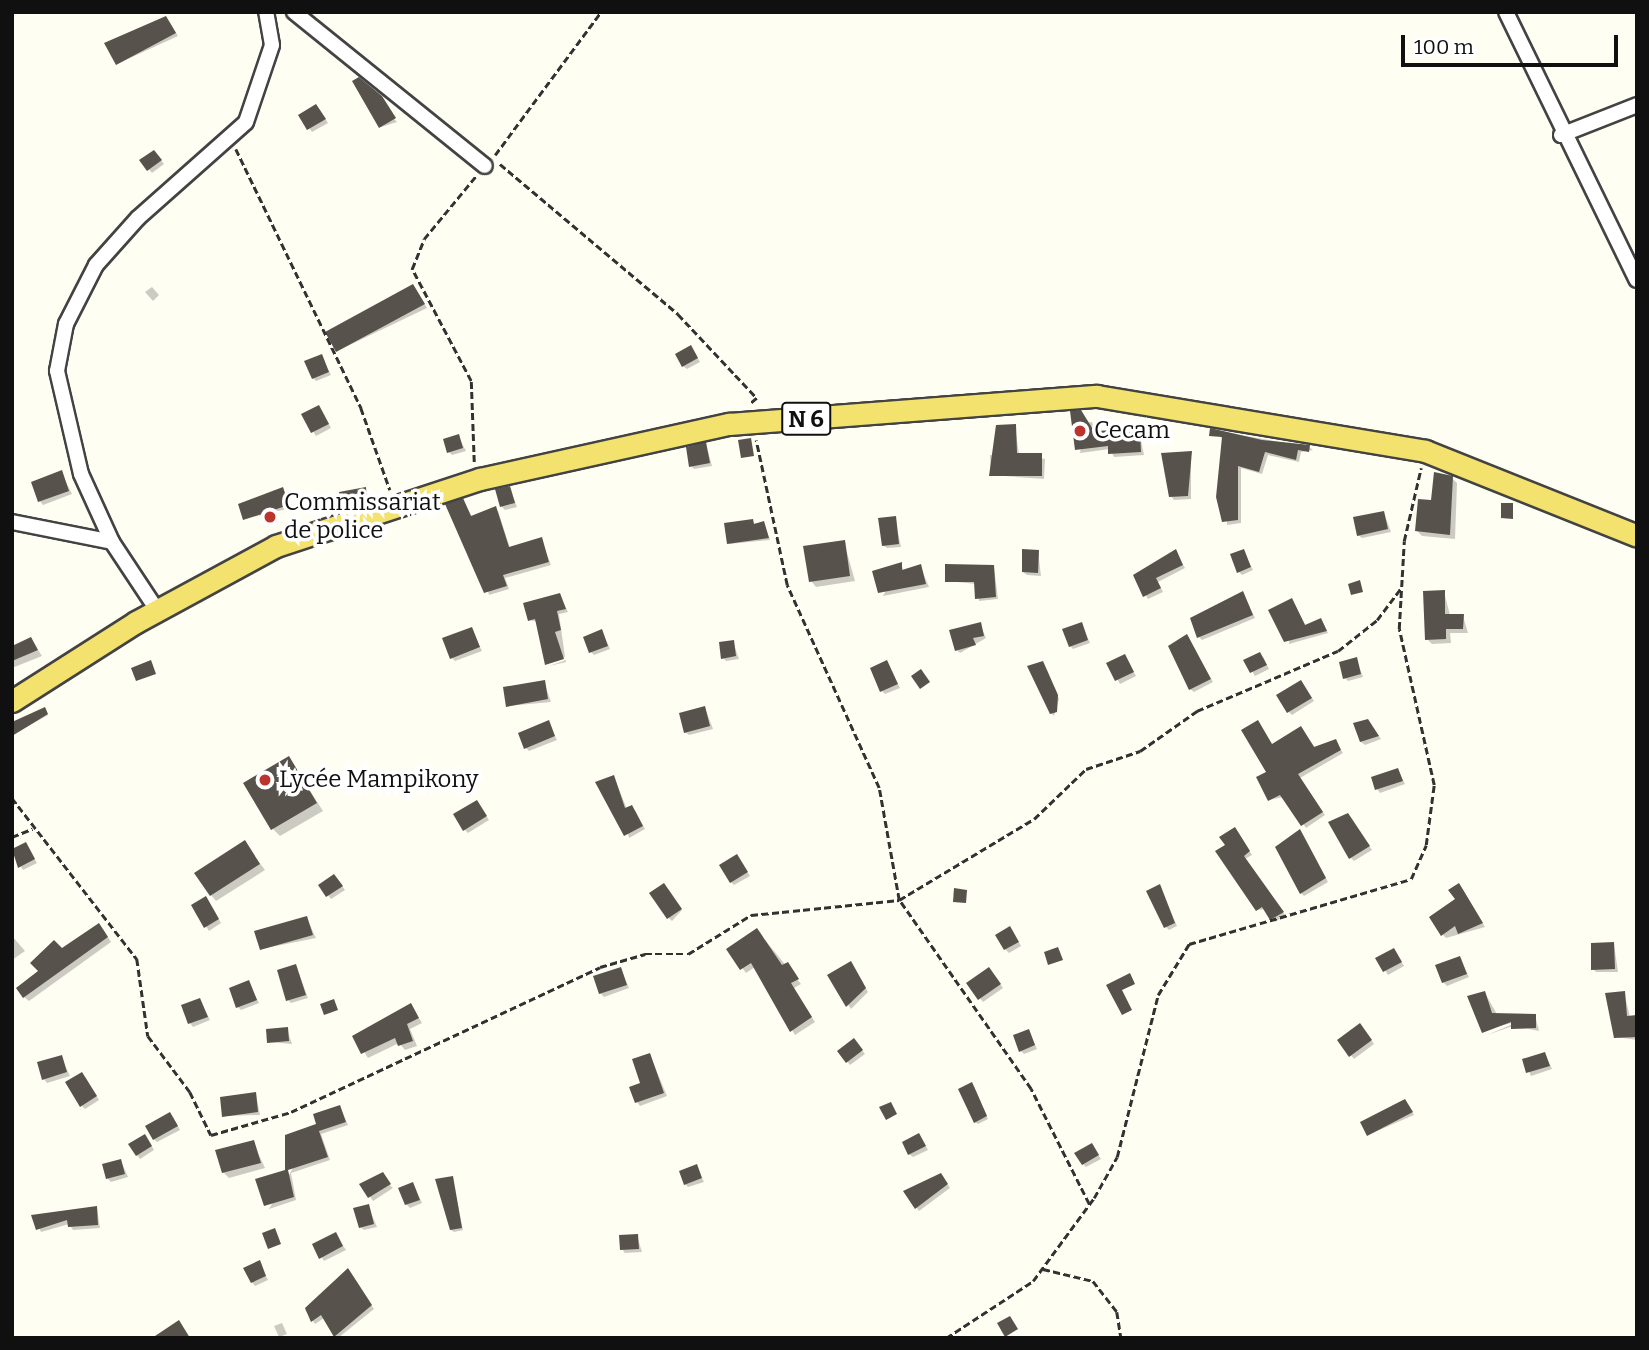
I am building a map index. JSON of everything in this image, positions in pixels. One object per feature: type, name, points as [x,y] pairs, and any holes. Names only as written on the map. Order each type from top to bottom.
[{"type":"main road","name":"N 6","points":[[12,701],[157,610],[276,546],[480,479],[729,424],[757,424],[1097,396],[1425,452],[1637,536]]},
{"type":"street","points":[[157,610],[112,541],[63,417],[57,371],[66,324],[96,265],[138,218],[231,141],[246,122],[272,45],[266,12]]},
{"type":"street","points":[[294,12],[490,161]]},
{"type":"street","points":[[1506,12],[1561,135],[1637,280]]},
{"type":"street","points":[[1561,135],[1637,106]]},
{"type":"street","points":[[12,522],[112,541]]},
{"type":"path","points":[[480,479],[468,433],[471,381],[412,269],[424,239],[490,161],[601,12]]},
{"type":"path","points":[[231,141],[361,408],[395,507]]},
{"type":"path","points":[[490,161],[731,365],[757,398],[729,424]]},
{"type":"path","points":[[757,424],[755,445],[786,585],[879,788],[899,900],[1031,1089],[1090,1205]]},
{"type":"path","points":[[946,1338],[1006,1304],[1043,1269],[1090,1205],[1117,1157],[1158,995],[1189,944],[1411,879],[1426,845],[1434,785],[1399,629],[1404,541],[1425,452]]},
{"type":"path","points":[[12,798],[32,829],[137,959],[148,1036],[190,1093],[211,1135],[291,1112],[331,1088],[600,967],[645,954],[688,954],[751,915],[899,900],[1034,819],[1086,769],[1140,751],[1197,711],[1338,651],[1377,620],[1401,588]]},
{"type":"path","points":[[12,837],[32,829]]},
{"type":"path","points":[[1043,1269],[1093,1280],[1117,1312],[1121,1338]]},
{"type":"building","points":[[166,16],[176,33],[116,65],[104,43]]},
{"type":"building","points":[[359,77],[382,96],[396,118],[379,128],[352,81]]},
{"type":"building","points":[[316,104],[326,119],[307,130],[298,115]]},
{"type":"building","points":[[154,150],[162,160],[147,171],[139,160]]},
{"type":"building","points":[[413,284],[425,304],[336,352],[325,332]]},
{"type":"building","points":[[691,345],[698,358],[682,367],[675,354]]},
{"type":"building","points":[[322,354],[329,372],[312,379],[304,361]]},
{"type":"building","points":[[319,405],[329,424],[311,433],[301,414]]},
{"type":"building","points":[[1081,410],[1094,431],[1140,429],[1141,452],[1108,454],[1108,446],[1075,450],[1070,411]]},
{"type":"building","points":[[1016,424],[1017,453],[1042,453],[1042,476],[989,476],[996,425]]},
{"type":"building","points":[[1210,428],[1262,440],[1310,445],[1309,452],[1298,450],[1296,460],[1265,452],[1259,472],[1238,466],[1238,520],[1222,522],[1216,497],[1222,437],[1209,436]]},
{"type":"building","points":[[459,434],[463,448],[447,453],[443,439]]},
{"type":"building","points":[[751,438],[754,456],[741,458],[738,440]]},
{"type":"building","points":[[706,442],[710,463],[689,467],[686,447]]},
{"type":"building","points":[[1192,451],[1188,496],[1169,497],[1161,453]]},
{"type":"building","points":[[62,470],[69,491],[38,502],[31,482]]},
{"type":"building","points":[[1434,472],[1453,476],[1450,535],[1415,531],[1418,499],[1431,500]]},
{"type":"building","points":[[510,486],[515,503],[500,507],[495,489]]},
{"type":"building","points":[[283,487],[289,505],[243,520],[238,504]]},
{"type":"building","points":[[366,487],[367,502],[341,505],[339,492]]},
{"type":"building","points":[[463,498],[471,516],[496,506],[509,547],[542,537],[549,562],[503,575],[507,586],[484,593],[445,504]]},
{"type":"building","points":[[1501,503],[1513,503],[1513,519],[1501,518]]},
{"type":"building","points":[[1384,511],[1388,529],[1357,536],[1353,517]]},
{"type":"building","points":[[896,516],[899,544],[882,546],[878,518]]},
{"type":"building","points":[[753,519],[754,524],[764,521],[769,538],[727,544],[724,523]]},
{"type":"building","points":[[845,540],[850,576],[809,582],[803,546]]},
{"type":"building","points":[[1022,549],[1039,550],[1038,573],[1022,572]]},
{"type":"building","points":[[1176,549],[1183,565],[1156,578],[1161,588],[1143,597],[1133,575]]},
{"type":"building","points":[[1244,549],[1251,567],[1237,573],[1230,554]]},
{"type":"building","points":[[902,562],[902,570],[921,564],[926,584],[878,593],[872,571]]},
{"type":"building","points":[[945,564],[994,565],[996,597],[975,599],[974,582],[945,582]]},
{"type":"building","points":[[1360,580],[1363,592],[1351,595],[1348,584]]},
{"type":"building","points":[[1445,590],[1445,614],[1464,614],[1463,629],[1446,629],[1446,639],[1425,640],[1423,591]]},
{"type":"building","points":[[1243,591],[1253,615],[1197,638],[1190,618]]},
{"type":"building","points":[[560,593],[566,609],[557,611],[561,630],[555,632],[564,659],[545,665],[535,619],[528,621],[523,603]]},
{"type":"building","points":[[1292,598],[1305,625],[1321,618],[1327,631],[1284,642],[1268,610]]},
{"type":"building","points":[[981,622],[984,636],[973,638],[976,645],[955,651],[949,630]]},
{"type":"building","points":[[1082,622],[1088,640],[1069,647],[1062,629]]},
{"type":"building","points":[[472,627],[480,647],[450,659],[442,638]]},
{"type":"building","points":[[602,629],[608,646],[589,653],[583,637]]},
{"type":"building","points":[[1187,634],[1211,679],[1189,690],[1168,646]]},
{"type":"building","points":[[31,637],[38,650],[12,661],[12,646]]},
{"type":"building","points":[[734,640],[736,656],[721,659],[719,642]]},
{"type":"building","points":[[1260,652],[1267,665],[1250,673],[1243,660]]},
{"type":"building","points":[[1125,654],[1134,672],[1115,681],[1106,663]]},
{"type":"building","points":[[1357,657],[1361,674],[1343,679],[1339,662]]},
{"type":"building","points":[[151,660],[156,674],[136,681],[131,668]]},
{"type":"building","points":[[887,660],[898,684],[880,692],[870,668]]},
{"type":"building","points":[[1043,661],[1058,695],[1057,712],[1050,714],[1027,666]]},
{"type":"building","points":[[921,669],[930,682],[920,689],[911,676]]},
{"type":"building","points":[[545,680],[548,699],[506,707],[503,687]]},
{"type":"building","points":[[1301,680],[1312,698],[1287,713],[1276,695]]},
{"type":"building","points":[[705,706],[710,726],[684,733],[679,713]]},
{"type":"building","points":[[45,707],[48,714],[12,736],[12,722]]},
{"type":"building","points":[[1368,719],[1379,736],[1360,742],[1353,723]]},
{"type":"building","points":[[549,720],[555,736],[524,749],[518,733]]},
{"type":"building","points":[[1258,720],[1272,744],[1301,726],[1314,747],[1336,739],[1341,750],[1298,774],[1323,812],[1301,826],[1280,795],[1268,801],[1256,777],[1266,772],[1241,730]]},
{"type":"building","points":[[289,756],[317,803],[271,830],[243,783]]},
{"type":"building","points":[[1398,768],[1403,781],[1375,790],[1371,777]]},
{"type":"building","points":[[614,775],[625,808],[632,805],[643,826],[624,836],[595,782]]},
{"type":"building","points":[[477,800],[487,816],[463,831],[453,814]]},
{"type":"building","points":[[1348,813],[1370,846],[1349,859],[1328,822]]},
{"type":"building","points":[[1235,827],[1250,851],[1244,856],[1284,912],[1270,920],[1262,907],[1256,911],[1215,851],[1225,845],[1219,837]]},
{"type":"building","points":[[1300,829],[1326,878],[1300,894],[1275,847]]},
{"type":"building","points":[[245,840],[260,864],[210,896],[194,873]]},
{"type":"building","points":[[26,842],[35,859],[18,868],[12,849]]},
{"type":"building","points":[[737,854],[748,872],[730,883],[719,865]]},
{"type":"building","points":[[334,874],[343,886],[326,897],[318,885]]},
{"type":"building","points":[[664,883],[682,909],[667,919],[649,893]]},
{"type":"building","points":[[1459,883],[1483,923],[1458,934],[1455,926],[1441,936],[1429,917],[1455,899],[1448,890]]},
{"type":"building","points":[[1160,884],[1175,923],[1164,928],[1146,891]]},
{"type":"building","points":[[954,888],[967,890],[966,903],[953,902]]},
{"type":"building","points":[[206,896],[219,919],[204,928],[191,905]]},
{"type":"building","points":[[307,916],[313,935],[260,950],[254,931]]},
{"type":"building","points":[[99,923],[108,937],[23,998],[16,988],[38,971],[30,963],[54,940],[62,948]]},
{"type":"building","points":[[1010,926],[1019,942],[1004,950],[995,935]]},
{"type":"building","points":[[757,928],[782,965],[788,962],[799,979],[791,983],[812,1017],[790,1032],[751,963],[740,970],[726,949]]},
{"type":"building","points":[[1614,942],[1615,969],[1591,970],[1591,943]]},
{"type":"building","points":[[1058,947],[1063,960],[1048,965],[1044,952]]},
{"type":"building","points":[[1394,948],[1402,962],[1383,972],[1375,958]]},
{"type":"building","points":[[1460,956],[1467,974],[1442,983],[1435,965]]},
{"type":"building","points":[[851,961],[866,988],[846,1007],[827,975]]},
{"type":"building","points":[[296,964],[306,995],[286,1001],[277,970]]},
{"type":"building","points":[[621,967],[627,985],[599,994],[593,976]]},
{"type":"building","points":[[989,967],[1001,984],[978,1000],[966,983]]},
{"type":"building","points":[[1130,973],[1135,984],[1122,990],[1132,1010],[1122,1015],[1106,985]]},
{"type":"building","points":[[249,980],[257,1000],[236,1008],[229,988]]},
{"type":"building","points":[[1485,991],[1492,1013],[1536,1014],[1536,1028],[1511,1029],[1511,1022],[1482,1033],[1467,996]]},
{"type":"building","points":[[1625,991],[1627,1016],[1637,1015],[1637,1037],[1614,1038],[1605,993]]},
{"type":"building","points":[[200,998],[208,1017],[188,1024],[181,1005]]},
{"type":"building","points":[[334,999],[338,1010],[324,1015],[320,1004]]},
{"type":"building","points":[[411,1003],[419,1018],[407,1024],[413,1041],[398,1046],[395,1038],[361,1054],[352,1036]]},
{"type":"building","points":[[1360,1023],[1372,1040],[1349,1057],[1337,1040]]},
{"type":"building","points":[[288,1027],[289,1041],[267,1043],[266,1029]]},
{"type":"building","points":[[1029,1029],[1035,1045],[1019,1052],[1013,1035]]},
{"type":"building","points":[[854,1038],[863,1050],[846,1063],[837,1051]]},
{"type":"building","points":[[1545,1052],[1550,1066],[1526,1073],[1522,1059]]},
{"type":"building","points":[[650,1053],[664,1093],[635,1103],[629,1087],[640,1083],[632,1059]]},
{"type":"building","points":[[62,1055],[67,1072],[42,1080],[37,1062]]},
{"type":"building","points":[[82,1072],[97,1096],[80,1107],[65,1082]]},
{"type":"building","points":[[972,1082],[987,1116],[974,1123],[958,1089]]},
{"type":"building","points":[[256,1092],[258,1112],[222,1117],[220,1097]]},
{"type":"building","points":[[1405,1099],[1413,1112],[1367,1136],[1360,1122]]},
{"type":"building","points":[[891,1102],[897,1114],[886,1120],[879,1107]]},
{"type":"building","points":[[340,1105],[346,1122],[319,1131],[328,1157],[288,1170],[294,1197],[264,1206],[255,1179],[285,1170],[285,1135],[316,1124],[313,1114]]},
{"type":"building","points":[[170,1112],[178,1126],[153,1140],[145,1126]]},
{"type":"building","points":[[919,1133],[926,1146],[908,1155],[902,1142]]},
{"type":"building","points":[[145,1134],[152,1146],[136,1156],[128,1144]]},
{"type":"building","points":[[254,1140],[261,1163],[222,1173],[215,1150]]},
{"type":"building","points":[[1092,1143],[1099,1155],[1082,1165],[1074,1153]]},
{"type":"building","points":[[121,1159],[125,1174],[106,1179],[102,1164]]},
{"type":"building","points":[[697,1164],[702,1178],[684,1185],[679,1171]]},
{"type":"building","points":[[383,1172],[391,1184],[368,1198],[359,1184]]},
{"type":"building","points":[[941,1173],[948,1184],[915,1209],[903,1191]]},
{"type":"building","points":[[453,1176],[462,1228],[450,1230],[435,1179]]},
{"type":"building","points":[[413,1182],[420,1200],[405,1205],[398,1188]]},
{"type":"building","points":[[369,1204],[374,1224],[359,1228],[353,1208]]},
{"type":"building","points":[[97,1206],[98,1225],[68,1227],[67,1220],[36,1230],[31,1215]]},
{"type":"building","points":[[275,1228],[281,1244],[268,1249],[262,1233]]},
{"type":"building","points":[[336,1232],[343,1246],[319,1259],[312,1244]]},
{"type":"building","points":[[638,1234],[639,1249],[620,1250],[619,1235]]},
{"type":"building","points":[[260,1260],[266,1276],[251,1283],[243,1268]]},
{"type":"building","points":[[348,1268],[372,1305],[334,1337],[321,1315],[311,1322],[305,1308]]},
{"type":"building","points":[[1010,1316],[1018,1329],[1005,1337],[997,1323]]},
{"type":"building","points":[[179,1320],[190,1338],[152,1338]]},
{"type":"place","name":"Cecam","points":[[1080,431]]},
{"type":"place","name":"Commissariat de police","points":[[270,517]]},
{"type":"place","name":"Lycée Mampikony","points":[[265,780]]}]
